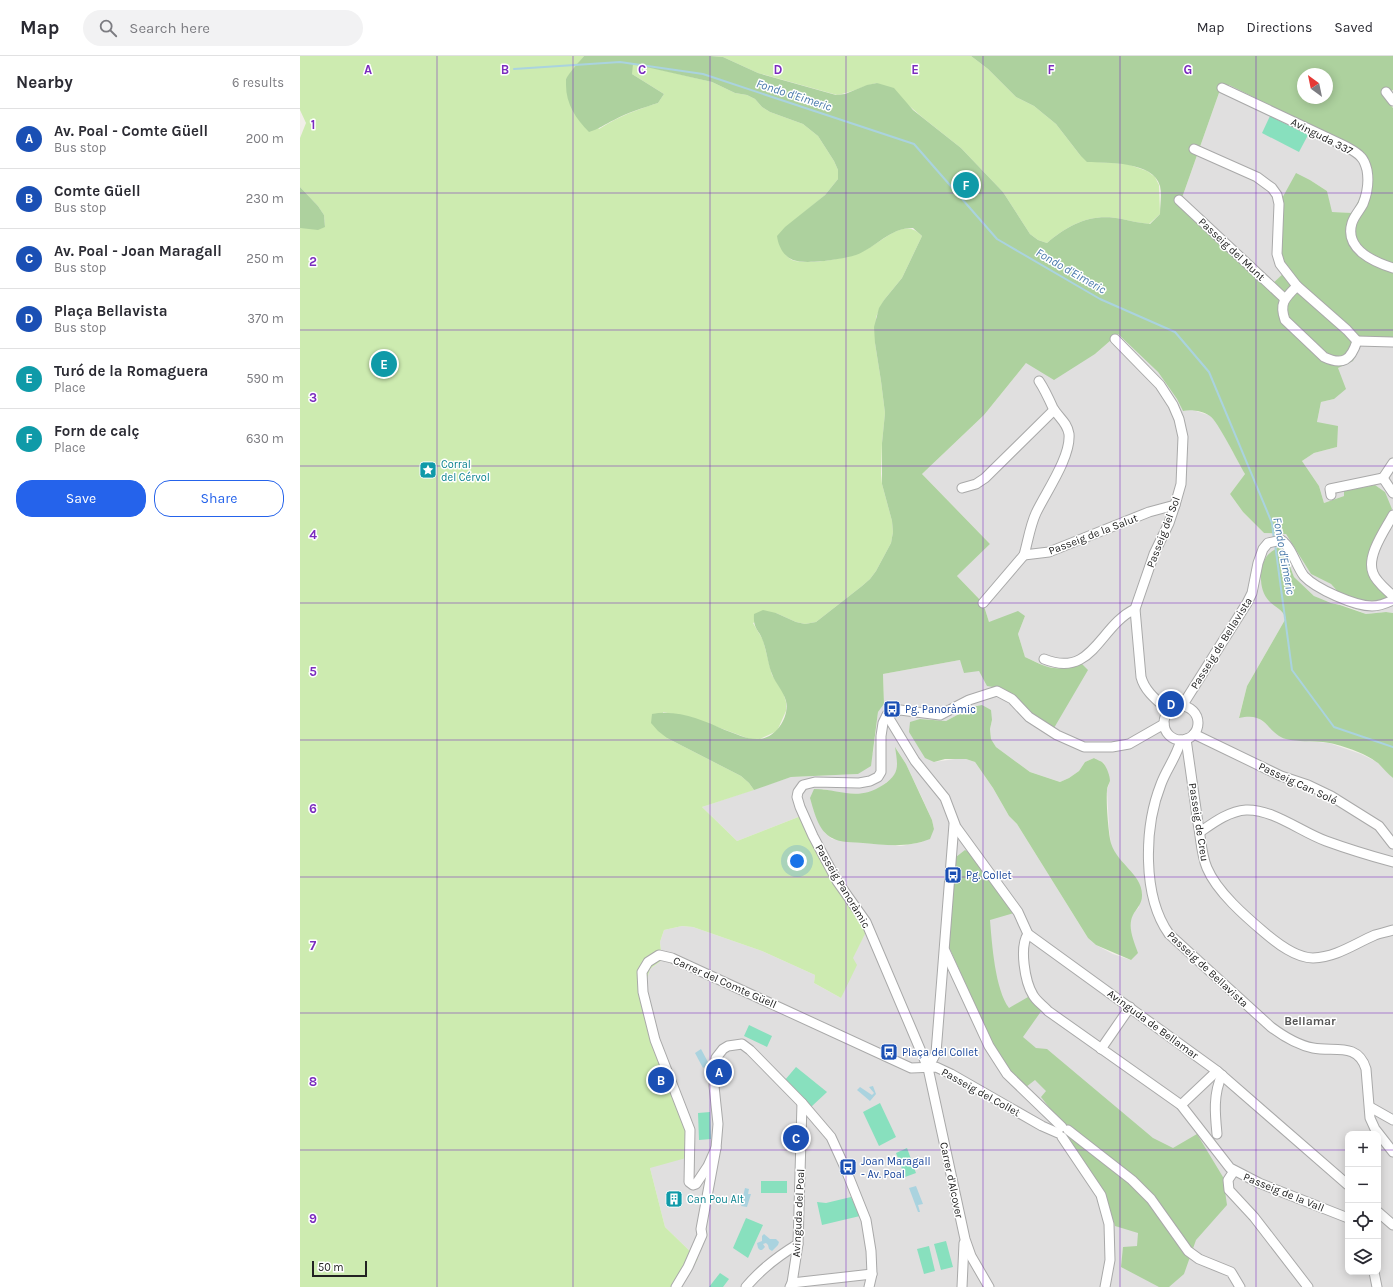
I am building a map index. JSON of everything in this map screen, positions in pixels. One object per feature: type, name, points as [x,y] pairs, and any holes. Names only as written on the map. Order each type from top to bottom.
[{"type":"street","name":"Avinguda 337","points":[[1222,88],[1346,146],[1361,157],[1366,165],[1368,175],[1367,188],[1363,204],[1352,223],[1351,235],[1355,245],[1361,252],[1378,263],[1393,268]]},
{"type":"street","points":[[1386,92],[1393,100]]},
{"type":"street","points":[[1194,149],[1258,177],[1272,188],[1277,195],[1279,204],[1277,254],[1280,264],[1297,286],[1347,330],[1357,342]]},
{"type":"street","name":"Passeig del Munt","points":[[1179,200],[1284,298]]},
{"type":"street","points":[[1297,286],[1284,298],[1282,312],[1285,320],[1324,357],[1331,361],[1338,362],[1347,359],[1353,352],[1357,342]]},
{"type":"street","name":"Passeig del Sol","points":[[1116,338],[1160,385],[1173,405],[1179,419],[1183,437],[1181,484],[1169,523],[1154,554],[1135,609],[1140,677],[1146,689],[1169,712]]},
{"type":"street","points":[[1357,342],[1393,342]]},
{"type":"street","points":[[983,603],[1024,554],[1036,514],[1068,451],[1069,435],[1067,428],[1063,419],[1054,410],[1039,381]]},
{"type":"street","points":[[962,488],[976,484],[985,478],[1054,410]]},
{"type":"street","points":[[1331,495],[1330,490],[1383,478],[1393,463]]},
{"type":"street","points":[[1383,478],[1393,493]]},
{"type":"street","name":"Passeig de la Salut","points":[[1024,554],[1049,552],[1149,512],[1175,505]]},
{"type":"street","points":[[1393,516],[1373,552],[1371,562],[1372,572],[1378,581],[1393,596]]},
{"type":"street","name":"Passeig de Bellavista","points":[[1182,706],[1247,603],[1252,593],[1258,563],[1265,545],[1274,541],[1281,540],[1284,542],[1305,578],[1322,589],[1350,601],[1372,606],[1393,600]]},
{"type":"street","points":[[1044,659],[1051,662],[1064,664],[1074,663],[1085,657],[1117,620],[1135,609]]},
{"type":"street","points":[[887,715],[900,710],[940,715],[969,700],[997,691],[1012,699],[1029,717],[1057,735],[1084,747],[1112,747],[1129,744],[1164,724]]},
{"type":"street","points":[[1182,706],[1188,707],[1193,711],[1198,722],[1198,728],[1194,734],[1183,740],[1173,738],[1167,732],[1164,724],[1169,712],[1173,708],[1182,706]]},
{"type":"street","name":"Avinguda de Bellamar","points":[[887,715],[916,761],[944,798],[954,824],[1018,912],[1032,937],[1219,1073],[1345,1182]]},
{"type":"street","name":"Passeig Panoràmic","points":[[887,715],[882,730],[881,772],[878,776],[870,781],[859,783],[815,782],[803,785],[798,792],[797,797],[810,830],[837,881],[866,922],[928,1068]]},
{"type":"street","name":"Passeig Can Solé","points":[[1194,734],[1281,776],[1308,785],[1330,796],[1379,826],[1393,844]]},
{"type":"street","name":"Passeig de Bellavista","points":[[1183,740],[1161,784],[1150,826],[1148,849],[1151,888],[1158,916],[1163,926],[1169,934],[1271,1027],[1283,1036],[1313,1048],[1341,1049],[1358,1054],[1364,1061],[1366,1069],[1370,1106]]},
{"type":"street","name":"Passeig de Creu","points":[[1183,740],[1206,868],[1216,883],[1246,917],[1268,936],[1289,950],[1299,955],[1311,958],[1339,953],[1376,935],[1393,930]]},
{"type":"street","points":[[1200,832],[1232,813],[1244,810],[1254,810],[1267,813],[1325,840],[1393,862]]},
{"type":"street","name":"Passeig del Collet","points":[[928,1068],[936,1054],[954,824]]},
{"type":"street","points":[[951,855],[957,848],[962,846],[968,847],[974,851]]},
{"type":"street","name":"Passeig de la Vall","points":[[1032,937],[1024,952],[1026,972],[1033,996],[1048,1011],[1180,1105],[1230,1168],[1259,1184],[1345,1217]]},
{"type":"street","points":[[944,949],[988,1046],[1007,1074],[1063,1132],[1132,1180],[1151,1199],[1188,1251],[1200,1259],[1231,1272],[1240,1287]]},
{"type":"street","name":"Carrer del Comte Güell","points":[[716,1148],[708,1166],[696,1184],[693,1185],[689,1182],[690,1130],[655,1040],[643,992],[642,972],[648,962],[659,955],[672,958],[911,1068],[928,1068]]},
{"type":"street","points":[[942,971],[946,968],[952,967]]},
{"type":"street","points":[[1101,1049],[1130,1008]]},
{"type":"street","points":[[676,1287],[688,1267],[702,1235],[701,1229],[716,1148],[718,1124],[714,1086],[716,1058],[722,1049],[728,1046],[742,1044],[750,1050],[802,1103],[830,1137],[846,1170],[866,1220],[871,1251],[872,1274],[875,1287]]},
{"type":"street","name":"Passeig del Collet","points":[[928,1068],[936,1067],[951,1074],[1036,1122],[1063,1132]]},
{"type":"street","name":"Carrer d'Alcover","points":[[928,1068],[965,1240],[971,1256],[989,1287]]},
{"type":"street","points":[[1180,1105],[1219,1073]]},
{"type":"street","points":[[1217,1134],[1215,1109],[1219,1073]]},
{"type":"street","name":"Avinguda del Poal","points":[[791,1285],[798,1244],[802,1103]]},
{"type":"street","points":[[1370,1106],[1393,1120]]},
{"type":"street","points":[[1370,1106],[1370,1118],[1393,1152]]},
{"type":"street","points":[[1063,1132],[1101,1195],[1109,1224],[1110,1260],[1104,1287]]},
{"type":"street","points":[[1234,1170],[1228,1180],[1229,1190],[1254,1217],[1308,1287]]},
{"type":"street","points":[[1381,1215],[1393,1225]]},
{"type":"street","points":[[962,1287],[965,1240]]},
{"type":"street","points":[[746,1287],[760,1271],[784,1252],[798,1244]]},
{"type":"street","points":[[791,1285],[872,1274]]},
{"type":"street","points":[[869,1287],[872,1274]]},
{"type":"street","points":[[1375,1275],[1377,1287]]},
{"type":"shaded area","points":[[1229,84],[1326,133],[1359,158],[1368,179],[1353,213],[1331,212],[1327,191],[1310,180],[1296,174],[1287,270],[1269,287],[1178,204],[1183,195],[1220,90]]},
{"type":"shaded area","points":[[1118,334],[1158,372],[1177,399],[1183,411],[1190,409],[1211,416],[1220,428],[1245,474],[1230,494],[1243,512],[1264,533],[1286,534],[1311,574],[1331,584],[1340,594],[1386,593],[1376,586],[1368,572],[1368,554],[1376,536],[1385,492],[1375,485],[1344,491],[1344,496],[1324,503],[1319,486],[1302,461],[1314,453],[1337,447],[1317,422],[1321,402],[1334,399],[1338,368],[1360,345],[1393,338],[1393,613],[1386,612],[1366,614],[1314,596],[1294,577],[1288,561],[1280,547],[1272,551],[1266,558],[1282,610],[1286,618],[1247,686],[1239,717],[1257,717],[1273,729],[1295,740],[1329,743],[1361,754],[1377,762],[1393,778],[1393,1287],[680,1287],[698,1259],[665,1227],[650,1168],[646,982],[650,969],[662,960],[660,942],[664,930],[682,926],[693,927],[762,951],[815,975],[814,983],[841,998],[852,958],[868,928],[801,816],[737,841],[702,807],[791,777],[858,774],[873,753],[878,712],[884,704],[883,674],[960,660],[979,671],[999,688],[1015,697],[1081,663],[1063,669],[1047,667],[1025,657],[1018,634],[1025,616],[989,622],[983,603],[957,576],[990,544],[922,474],[984,415],[1026,363],[1095,354]],"holes":[[[972,707],[992,720],[990,729],[991,739],[996,747],[1030,772],[1060,782],[1079,771],[1085,762],[1094,758],[1104,763],[1110,781],[1107,790],[1111,846],[1123,864],[1130,870],[1139,907],[1133,914],[1130,922],[1131,960],[1113,954],[1096,945],[1088,938],[1017,824],[1009,816],[993,788],[975,762],[966,759],[934,762],[920,719],[946,721]],[[896,748],[906,764],[932,820],[934,829],[922,842],[901,846],[853,842],[832,839],[825,833],[813,808],[823,789],[839,793],[859,794],[869,793],[879,788],[895,776],[898,767]]]},
{"type":"green space","points":[[300,56],[584,56],[566,79],[599,129],[614,120],[658,103],[664,94],[632,74],[632,63],[712,82],[735,93],[747,95],[755,99],[762,107],[770,112],[803,124],[818,136],[838,170],[838,179],[825,195],[796,219],[785,254],[790,259],[799,262],[818,262],[850,256],[870,247],[893,233],[906,228],[918,232],[922,236],[902,278],[884,300],[876,317],[875,343],[885,413],[881,474],[882,484],[892,521],[893,532],[891,543],[876,571],[862,586],[816,622],[805,624],[796,622],[776,613],[753,623],[763,640],[772,675],[783,692],[786,702],[786,711],[777,731],[760,739],[750,739],[693,718],[663,712],[667,738],[741,776],[754,790],[702,807],[737,841],[801,816],[868,928],[853,958],[857,965],[841,998],[814,983],[815,975],[762,951],[693,927],[682,926],[664,930],[660,942],[662,960],[650,969],[646,982],[648,1025],[687,1127],[686,1158],[650,1168],[665,1227],[698,1259],[680,1287],[300,1287],[300,228],[325,227],[324,215],[318,206],[300,187],[300,138],[306,123],[300,110]]},
{"type":"green space","points":[[584,56],[710,56],[723,57],[758,73],[836,95],[845,94],[867,85],[877,83],[894,88],[913,110],[961,148],[1003,192],[1030,234],[1038,240],[1047,243],[1073,225],[1091,219],[1111,218],[1150,224],[1160,214],[1160,186],[1156,178],[1139,168],[1117,163],[1087,162],[1056,124],[1034,106],[1016,97],[988,69],[971,56],[1393,56],[1393,90],[1384,97],[1393,108],[1393,338],[1360,345],[1353,361],[1338,368],[1346,389],[1334,399],[1321,402],[1317,422],[1338,426],[1337,447],[1314,453],[1302,461],[1319,486],[1324,503],[1344,496],[1344,491],[1375,485],[1385,492],[1392,509],[1373,542],[1369,552],[1368,563],[1369,574],[1375,584],[1386,593],[1386,599],[1372,603],[1340,594],[1331,584],[1311,574],[1286,534],[1264,533],[1243,512],[1230,494],[1245,474],[1223,433],[1213,419],[1207,414],[1197,411],[1183,411],[1177,399],[1158,372],[1118,334],[1095,354],[1054,380],[1026,363],[984,415],[922,474],[990,544],[957,576],[983,603],[989,622],[1018,611],[1025,616],[1018,634],[1025,657],[1052,668],[1064,668],[1081,663],[1088,670],[1054,728],[1035,717],[999,688],[987,686],[979,671],[964,673],[960,660],[883,674],[884,704],[878,712],[871,766],[858,774],[791,777],[754,790],[741,776],[667,738],[651,723],[652,714],[671,713],[690,716],[737,735],[753,739],[764,738],[775,732],[786,714],[786,701],[769,666],[766,649],[754,623],[754,614],[763,610],[776,613],[796,622],[805,624],[816,622],[870,579],[891,543],[893,532],[892,521],[882,484],[882,443],[885,413],[874,327],[879,308],[902,278],[922,236],[913,228],[905,229],[890,234],[863,252],[850,257],[815,262],[793,260],[786,256],[782,250],[777,236],[785,227],[825,195],[838,179],[838,170],[834,161],[818,136],[803,124],[770,112],[762,107],[755,99],[747,95],[735,93],[712,82],[633,64],[632,74],[664,94],[658,103],[636,110],[589,132],[573,111],[566,92],[566,79]],"holes":[[[1229,85],[1326,133],[1359,158],[1368,179],[1353,213],[1332,212],[1327,191],[1296,173],[1280,202],[1280,251],[1287,270],[1269,287],[1178,204],[1183,195],[1220,90]]]},
{"type":"green space","points":[[710,56],[971,56],[988,69],[1016,97],[1034,106],[1056,124],[1080,155],[1097,162],[1127,164],[1147,171],[1155,177],[1159,185],[1160,214],[1149,224],[1111,218],[1091,219],[1073,225],[1047,243],[1038,240],[1030,234],[1003,192],[961,148],[906,103],[877,83],[837,95],[758,73],[723,57]]},
{"type":"green space","points":[[1270,116],[1308,135],[1299,152],[1262,133]]},
{"type":"green space","points":[[300,187],[318,206],[324,215],[325,227],[318,230],[300,228]]},
{"type":"green space","points":[[1280,546],[1294,577],[1314,596],[1366,614],[1386,612],[1393,613],[1393,778],[1373,759],[1352,750],[1330,743],[1286,739],[1279,736],[1256,717],[1239,718],[1247,686],[1286,618],[1282,612],[1266,597],[1263,592],[1261,580],[1263,564],[1266,557],[1269,553]]},
{"type":"green space","points":[[982,705],[991,710],[991,739],[996,747],[1030,772],[1060,782],[1079,771],[1085,762],[1094,758],[1102,762],[1105,766],[1109,774],[1110,781],[1107,788],[1107,814],[1110,839],[1117,855],[1133,874],[1141,888],[1141,902],[1131,920],[1132,934],[1138,953],[1131,960],[1096,945],[1088,938],[1017,824],[1009,816],[993,788],[975,762],[966,759],[945,759],[934,762],[925,758],[909,732],[910,722],[920,719],[946,721],[972,707]]},
{"type":"green space","points":[[895,747],[906,764],[932,820],[934,829],[930,839],[913,844],[889,845],[843,842],[835,840],[827,835],[817,820],[810,798],[814,789],[857,794],[874,790],[889,781],[895,773],[897,759]]},
{"type":"green space","points":[[965,850],[970,853],[1014,913],[990,920],[997,978],[1004,1000],[1009,1008],[1028,997],[1042,1010],[1023,1037],[1036,1048],[1047,1049],[1153,1138],[1173,1148],[1197,1134],[1223,1177],[1227,1205],[1196,1240],[1184,1274],[1169,1287],[1159,1287],[1121,1267],[1123,1247],[1137,1246],[1138,1233],[1115,1226],[1105,1194],[1075,1149],[1059,1120],[1041,1097],[1046,1091],[1035,1080],[1026,1087],[1010,1074],[991,1041],[949,947],[956,857]]},
{"type":"green space","points":[[749,1025],[772,1036],[767,1047],[744,1036]]},
{"type":"green space","points":[[796,1067],[827,1092],[811,1107],[785,1080]]},
{"type":"green space","points":[[880,1103],[896,1137],[879,1146],[863,1112]]},
{"type":"green space","points":[[710,1112],[711,1139],[699,1140],[698,1113]]},
{"type":"green space","points":[[907,1148],[916,1173],[905,1177],[896,1153]]},
{"type":"green space","points":[[761,1181],[787,1181],[787,1193],[761,1193]]},
{"type":"green space","points":[[851,1197],[860,1216],[822,1225],[817,1202],[826,1203]]},
{"type":"green space","points":[[746,1218],[763,1225],[748,1258],[733,1248]]},
{"type":"green space","points":[[946,1241],[953,1267],[941,1270],[934,1244]]},
{"type":"green space","points":[[929,1246],[935,1271],[924,1274],[917,1249]]},
{"type":"green space","points":[[720,1273],[729,1279],[723,1287],[709,1287]]},
{"type":"water","points":[[701,1049],[709,1064],[703,1068],[695,1053]]},
{"type":"water","points":[[873,1086],[876,1094],[870,1101],[857,1090],[860,1087],[872,1095],[874,1093],[869,1087]]},
{"type":"water","points":[[916,1186],[923,1204],[918,1205],[920,1212],[918,1212],[909,1188]]},
{"type":"water","points":[[745,1188],[749,1189],[748,1194],[751,1194],[747,1207],[741,1206]]},
{"type":"water","points":[[764,1234],[770,1239],[776,1239],[779,1242],[772,1251],[766,1243],[763,1244],[765,1247],[762,1250],[758,1248],[757,1243],[762,1241],[762,1236]]},
{"type":"waterway","name":"Fondo d'Eimeric","points":[[514,69],[620,62],[703,74],[914,144],[997,239],[1100,299],[1175,332],[1209,372],[1272,523],[1274,540]]},
{"type":"waterway","name":"Fondo d'Eimeric","points":[[1275,544],[1292,670],[1334,727],[1393,747]]},
{"type":"place","name":"Forn de calç","points":[[966,185]]},
{"type":"place","name":"Turó de la Romaguera","points":[[384,364]]},
{"type":"place","name":"Corral del Cérvol","points":[[428,470]]},
{"type":"place","name":"Plaça Bellavista","points":[[1171,704]]},
{"type":"place","name":"Pg. Panoràmic","points":[[892,709]]},
{"type":"place","name":"Pg. Collet","points":[[953,875]]},
{"type":"place","name":"Plaça del Collet","points":[[889,1052]]},
{"type":"place","name":"Av. Poal - Comte Güell","points":[[719,1072]]},
{"type":"place","name":"Comte Güell","points":[[661,1080]]},
{"type":"place","name":"Av. Poal - Joan Maragall","points":[[796,1138]]},
{"type":"place","name":"Joan Maragall - Av. Poal","points":[[848,1167]]},
{"type":"place","name":"Can Pou Alt","points":[[674,1199]]},
{"type":"district","name":"Bellamar","points":[[1310,1021]]}]
